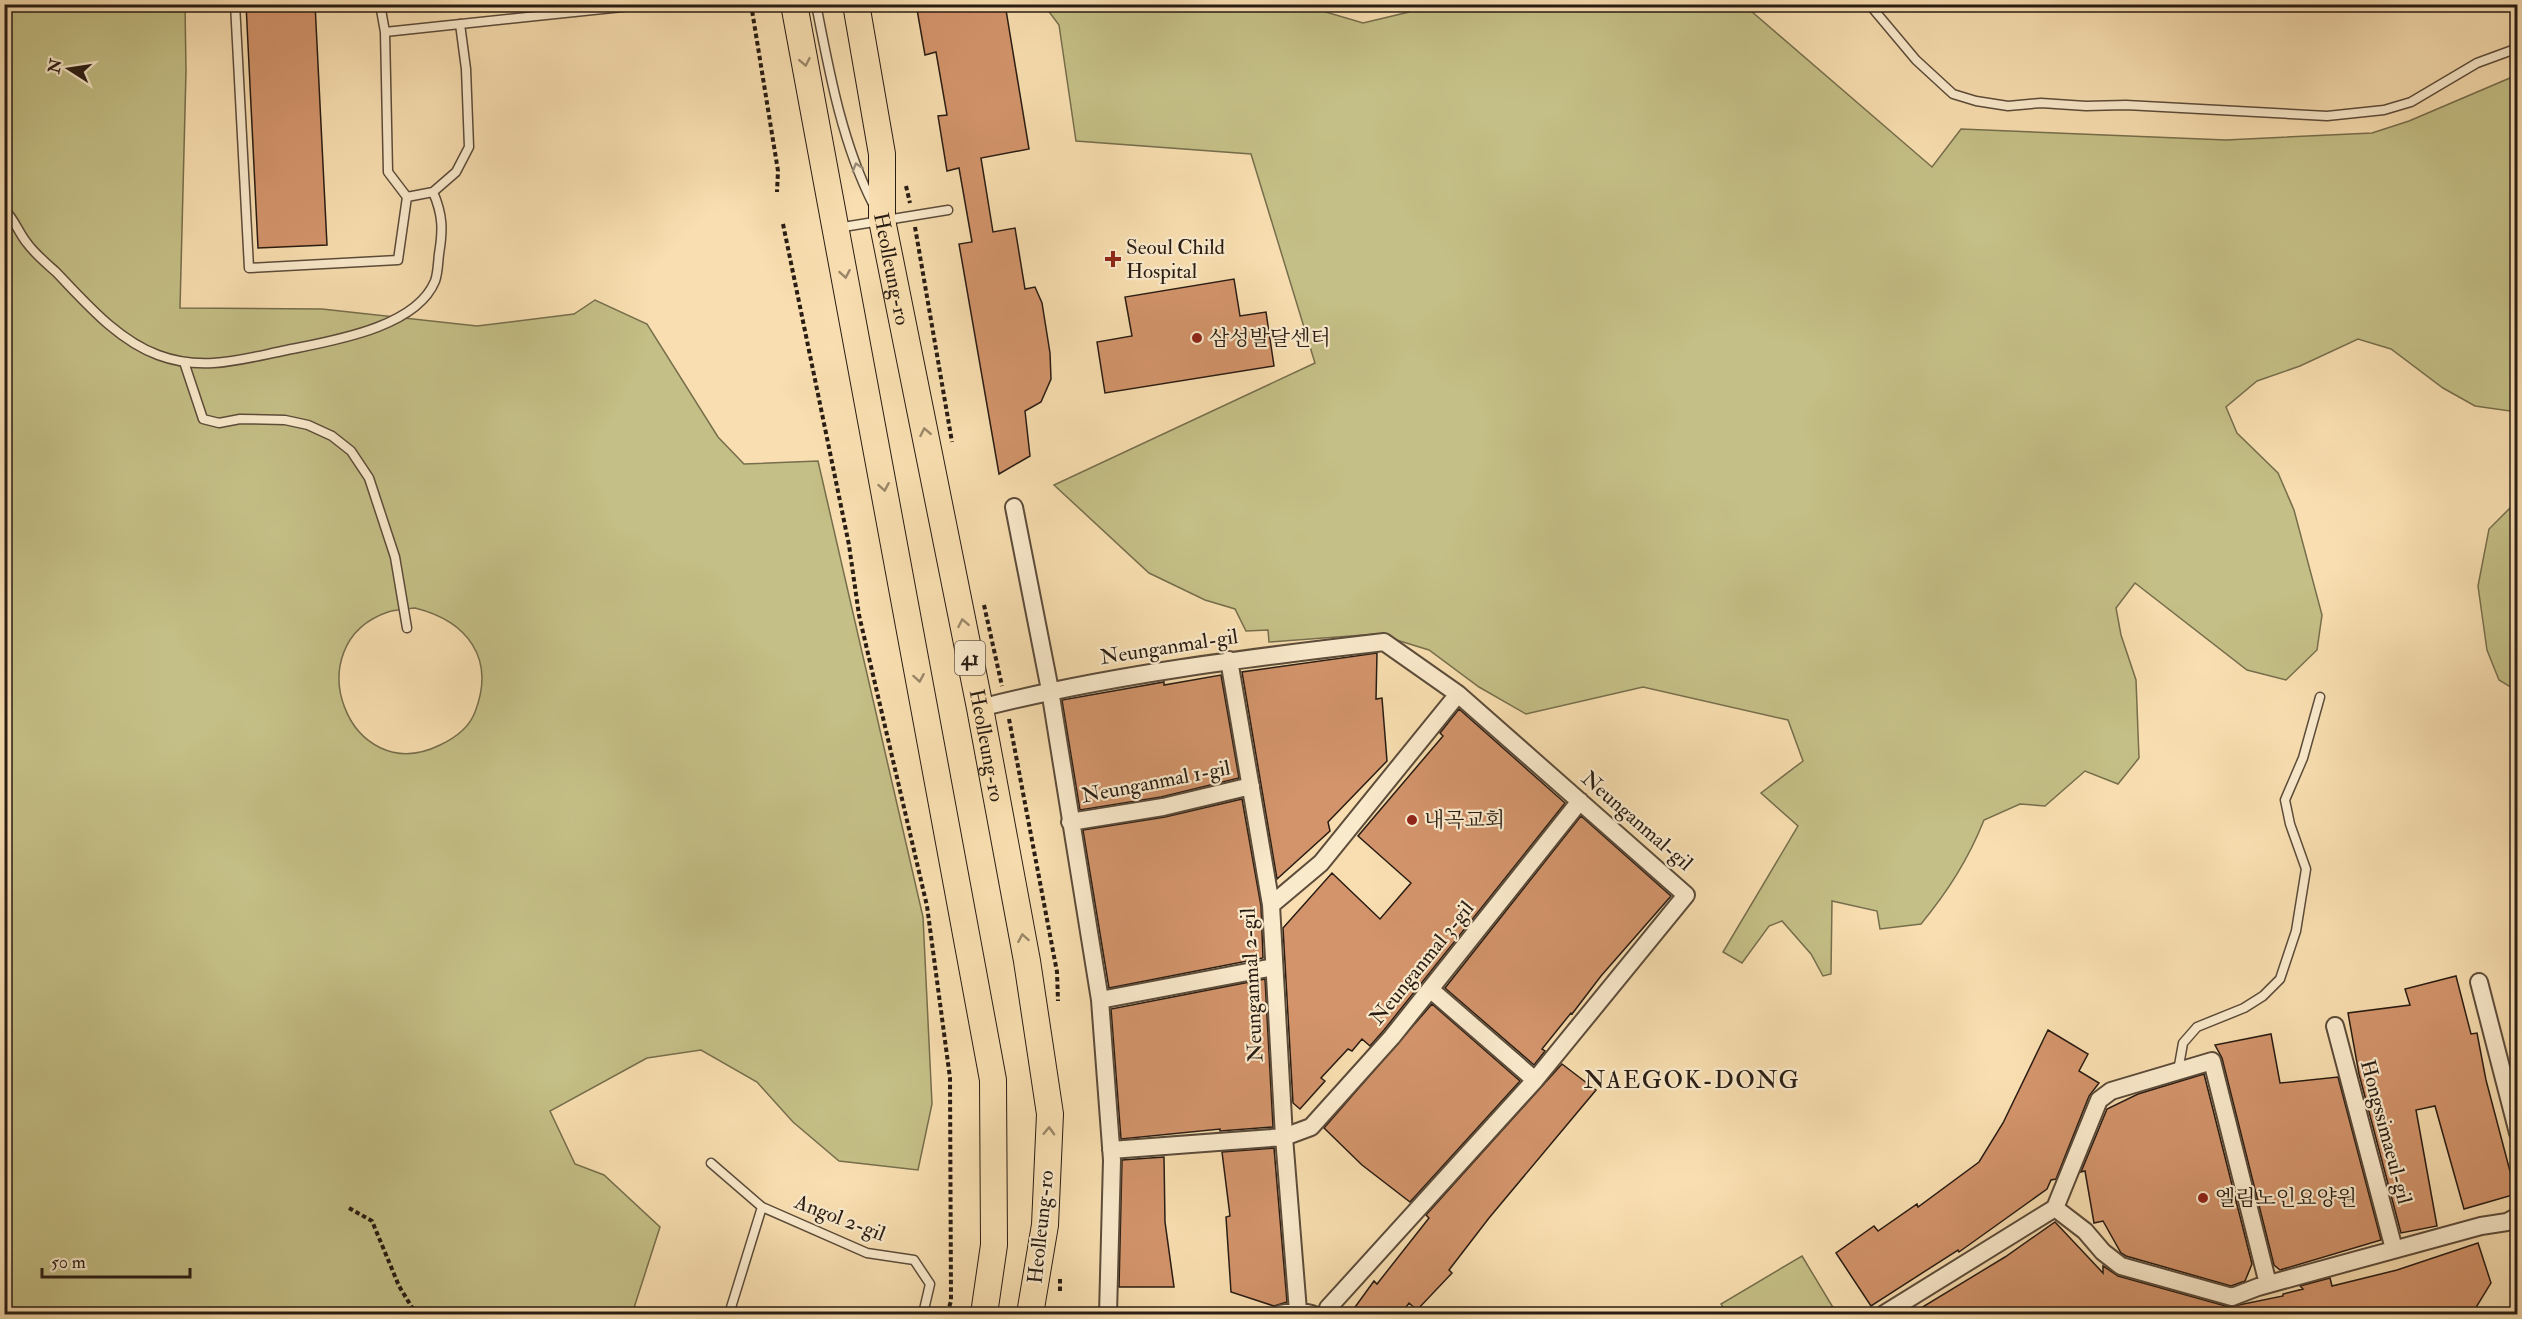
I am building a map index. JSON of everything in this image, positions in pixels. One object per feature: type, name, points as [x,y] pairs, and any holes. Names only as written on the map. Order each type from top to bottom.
[{"type":"main road","points":[[794,4],[993,1080],[994,1245],[984,1314]]},
{"type":"main road","name":"Heolleung-ro","points":[[856,4],[882,154],[882,220],[980,708],[1027,962],[1050,1114],[1045,1225],[1030,1314]]},
{"type":"street","points":[[1014,507],[1050,690]]},
{"type":"street","name":"Neunganmal-gil","points":[[980,708],[1050,690],[1229,660],[1384,642],[1458,694],[1686,895],[1535,1080],[1328,1308],[1326,1314]]},
{"type":"street","name":"Neunganmal 2-gil","points":[[1229,660],[1271,905],[1284,1137],[1305,1312]]},
{"type":"street","name":"Neunganmal 1-gil","points":[[1050,690],[1100,1000],[1111,1150],[1108,1314]]},
{"type":"street","points":[[1271,905],[1321,864],[1458,694]]},
{"type":"street","name":"Neunganmal 1-gil","points":[[1070,822],[1163,807],[1251,786]]},
{"type":"street","name":"Neunganmal 3-gil","points":[[1284,1137],[1311,1127],[1392,1037],[1580,801]]},
{"type":"street","points":[[1100,1000],[1274,967]]},
{"type":"street","points":[[2479,982],[2517,1133]]},
{"type":"street","points":[[1430,989],[1535,1080]]},
{"type":"street","name":"Hongssimaeul-gil","points":[[2335,1026],[2394,1250]]},
{"type":"street","points":[[1884,1314],[2055,1208],[2099,1100],[2111,1091],[2212,1061],[2268,1284]]},
{"type":"street","points":[[1111,1150],[1284,1137]]},
{"type":"street","points":[[2055,1208],[2085,1231],[2103,1252],[2121,1266],[2232,1297],[2268,1284],[2481,1226],[2507,1222],[2517,1216]]},
{"type":"street","points":[[1280,1314],[1305,1312]]},
{"type":"lane","points":[[235,4],[249,268],[398,260],[407,197],[388,172],[385,32],[380,4]]},
{"type":"lane","points":[[385,32],[601,7],[651,4]]},
{"type":"lane","points":[[816,4],[828,65],[859,175],[882,220]]},
{"type":"lane","points":[[1869,4],[1923,67],[1953,94],[1976,102],[2008,106],[2041,103],[2086,106],[2126,105],[2327,116],[2384,110],[2411,102],[2477,63],[2517,48]]},
{"type":"lane","points":[[407,197],[433,192],[456,172],[469,147],[466,69],[460,24]]},
{"type":"lane","points":[[4,209],[14,219],[26,243],[98,315],[132,341],[156,355],[184,362],[211,365],[346,338],[380,327],[418,304],[435,281],[440,245],[442,213],[433,192]]},
{"type":"lane","points":[[836,228],[948,210]]},
{"type":"lane","points":[[184,362],[203,419],[219,423],[240,419],[285,420],[308,425],[332,436],[351,452],[369,478],[395,557],[407,628]]},
{"type":"lane","points":[[2178,1071],[2183,1043],[2197,1027],[2244,1008],[2263,996],[2280,979],[2296,931],[2306,869],[2300,846],[2290,824],[2285,800],[2303,758],[2320,697]]},
{"type":"lane","name":"Angol 2-gil","points":[[711,1163],[762,1207],[867,1253],[914,1260],[930,1284],[923,1314]]},
{"type":"lane","points":[[729,1314],[762,1207]]},
{"type":"path","points":[[751,4],[778,171],[777,192]]},
{"type":"path","points":[[783,224],[849,545],[859,615],[927,906],[950,1078],[951,1300],[947,1314]]},
{"type":"path","points":[[349,1208],[372,1221],[399,1286],[416,1314]]},
{"type":"shaded area","points":[[1412,4],[1744,5],[1932,167],[1961,129],[2226,140],[2372,133],[2409,121],[2517,75],[2517,407],[2510,411],[2475,406],[2443,388],[2391,349],[2358,339],[2300,366],[2257,381],[2226,407],[2237,433],[2278,473],[2294,510],[2322,615],[2317,650],[2286,680],[2247,670],[2135,583],[2116,608],[2121,635],[2136,680],[2139,758],[2118,784],[2085,771],[2045,806],[2020,804],[1984,820],[1957,875],[1921,924],[1880,929],[1877,911],[1832,901],[1831,974],[1823,976],[1811,954],[1782,921],[1769,926],[1742,963],[1723,952],[1798,826],[1761,793],[1803,761],[1788,720],[1643,687],[1526,714],[1479,687],[1429,650],[1377,634],[1269,642],[1268,630],[1246,631],[1235,609],[1205,600],[1149,573],[1054,485],[1315,363],[1251,154],[1076,141],[1059,25],[1044,5],[1302,5],[1363,23],[1409,12]]},
{"type":"shaded area","points":[[5,5],[185,5],[186,71],[180,308],[322,309],[477,326],[574,314],[595,300],[647,324],[718,437],[744,464],[818,461],[923,917],[932,1104],[918,1170],[839,1161],[793,1122],[757,1082],[701,1050],[647,1058],[550,1111],[575,1164],[604,1175],[660,1227],[632,1314],[534,1314],[524,1308],[519,1314],[5,1314]],"holes":[[[415,608],[433,614],[462,632],[479,659],[482,675],[481,693],[475,712],[461,732],[440,745],[408,754],[380,748],[359,731],[345,707],[339,680],[344,653],[360,629],[388,612]]]},
{"type":"shaded area","points":[[2517,501],[2517,691],[2499,680],[2487,650],[2478,586],[2489,529]]},
{"type":"shaded area","points":[[1802,1256],[1837,1314],[1727,1314],[1721,1304]]},
{"type":"building","points":[[246,4],[315,4],[327,245],[258,248]]},
{"type":"building","points":[[916,4],[1005,4],[1029,149],[981,158],[993,232],[1015,228],[1025,289],[1035,287],[1042,303],[1050,353],[1051,379],[1041,402],[1025,411],[1030,456],[999,474],[959,244],[972,242],[959,168],[947,171],[938,116],[947,115],[936,52],[925,55]]},
{"type":"building","name":"삼성발달센터","points":[[1234,279],[1240,316],[1266,312],[1274,366],[1105,393],[1097,342],[1132,336],[1125,297]]},
{"type":"building","points":[[1377,653],[1376,699],[1382,698],[1387,761],[1328,822],[1330,831],[1277,879],[1242,672]]},
{"type":"building","points":[[1221,675],[1239,778],[1161,797],[1080,810],[1062,700],[1164,682],[1164,685]]},
{"type":"building","points":[[1459,709],[1565,803],[1384,1030],[1370,1046],[1362,1039],[1352,1051],[1348,1049],[1321,1078],[1325,1081],[1300,1109],[1293,1103],[1283,928],[1332,873],[1380,919],[1411,883],[1358,836],[1443,736],[1440,733]]},
{"type":"building","points":[[1242,799],[1261,906],[1263,958],[1109,988],[1083,830],[1165,817]]},
{"type":"building","points":[[1581,816],[1671,896],[1571,1013],[1542,1049],[1545,1051],[1534,1065],[1445,988]]},
{"type":"building","points":[[2456,976],[2471,1034],[2477,1033],[2486,1080],[2516,1194],[2464,1209],[2435,1106],[2416,1110],[2437,1226],[2401,1233],[2359,1074],[2348,1013],[2410,1005],[2405,989]]},
{"type":"building","points":[[1265,979],[1273,1127],[1220,1131],[1220,1129],[1121,1139],[1111,1009]]},
{"type":"building","points":[[1432,1004],[1520,1081],[1410,1202],[1362,1165],[1324,1128]]},
{"type":"building","points":[[2048,1030],[2088,1054],[2079,1071],[2099,1083],[2089,1096],[2056,1179],[2051,1180],[2047,1189],[1959,1252],[1958,1250],[1871,1306],[1836,1253],[1874,1226],[1878,1231],[1917,1204],[1918,1207],[1979,1162],[2003,1123]]},
{"type":"building","points":[[2271,1034],[2280,1083],[2338,1077],[2381,1240],[2280,1270],[2274,1265],[2222,1058],[2215,1045]]},
{"type":"building","points":[[1562,1064],[1596,1090],[1489,1218],[1449,1270],[1452,1273],[1417,1310],[1409,1303],[1401,1314],[1350,1314],[1374,1281],[1377,1284],[1429,1218],[1426,1215]]},
{"type":"building","points":[[2204,1074],[2252,1264],[2245,1281],[2231,1286],[2121,1253],[2103,1221],[2094,1223],[2085,1171],[2081,1172],[2107,1109],[2138,1094]]},
{"type":"building","points":[[1274,1148],[1287,1302],[1274,1306],[1231,1292],[1226,1217],[1230,1216],[1222,1152]]},
{"type":"building","points":[[1164,1157],[1165,1222],[1174,1287],[1119,1287],[1122,1160]]},
{"type":"building","points":[[2055,1222],[2103,1273],[2103,1266],[2118,1276],[2229,1307],[2283,1296],[2283,1294],[2303,1289],[2300,1286],[2330,1278],[2332,1286],[2397,1270],[2478,1243],[2491,1283],[2472,1314],[1911,1314],[2005,1257]]},
{"type":"place","name":"Seoul Child Hospital","points":[[1113,259]]},
{"type":"place","name":"삼성발달센터","points":[[1197,338]]},
{"type":"place","name":"내곡교회","points":[[1412,820]]},
{"type":"place","name":"엘림노인요양원","points":[[2203,1198]]},
{"type":"district","name":"NAEGOK-DONG","points":[[1692,1080]]}]
